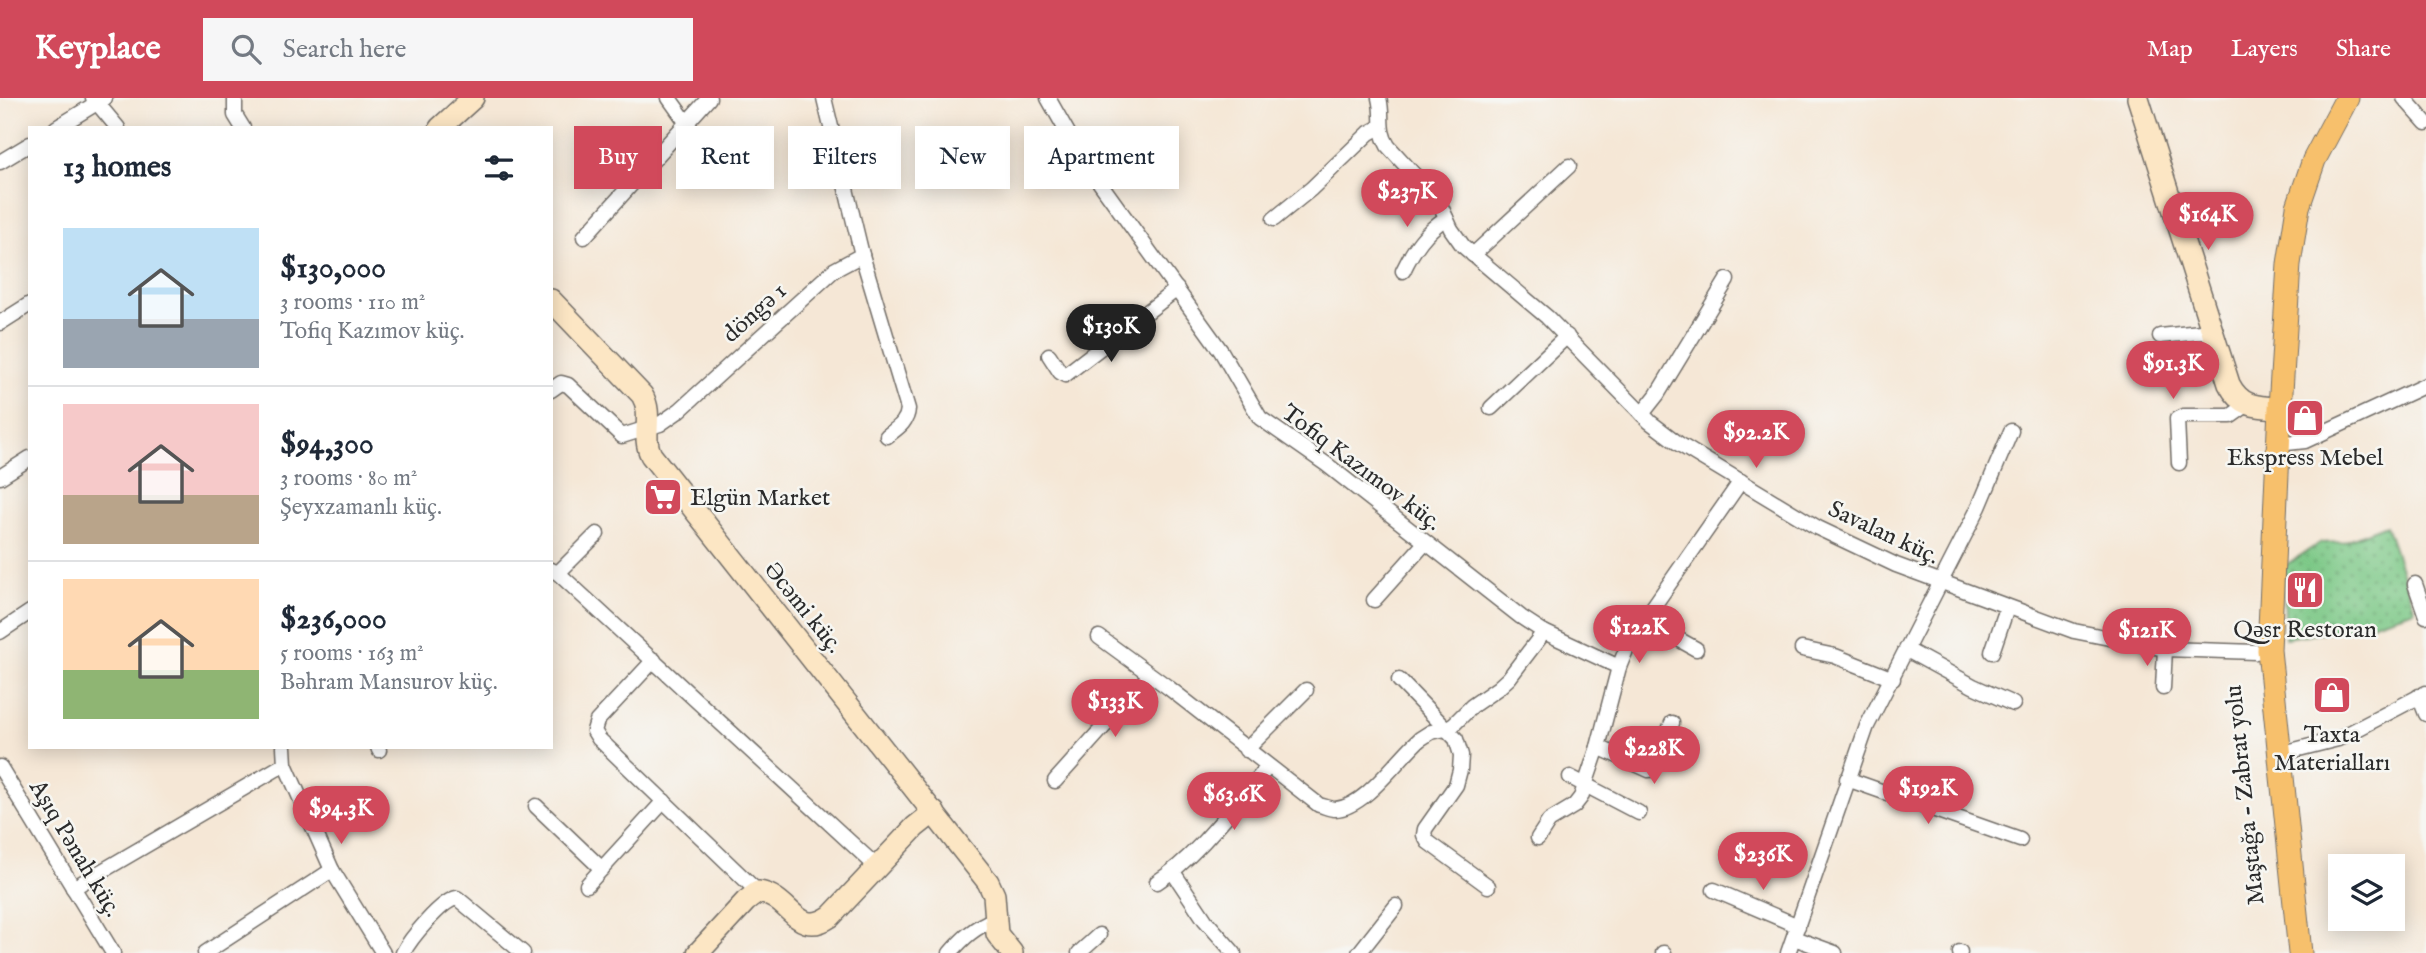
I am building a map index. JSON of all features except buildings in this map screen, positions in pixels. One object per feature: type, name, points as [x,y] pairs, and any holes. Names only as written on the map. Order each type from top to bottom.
[{"type":"main road","name":"Maştağa - Zabrat yolu","points":[[2286,953],[2256,652],[2265,407],[2276,264],[2285,205],[2303,157],[2333,98]]},
{"type":"main road","points":[[2300,953],[2269,650],[2278,444],[2265,407],[2298,207],[2315,160],[2347,98]]},
{"type":"street","points":[[235,98],[235,115],[242,126]]},
{"type":"street","points":[[442,126],[473,98]]},
{"type":"street","points":[[669,98],[689,126]]},
{"type":"street","points":[[584,237],[709,98]]},
{"type":"street","points":[[824,98],[862,255],[908,409],[902,424],[887,436]]},
{"type":"street","name":"Tofiq Kazımov küç.","points":[[1048,98],[1094,176],[1221,351],[1260,418],[1326,464],[1425,543],[1544,632],[1619,667]]},
{"type":"street","name":"Savalan küç.","points":[[1379,98],[1382,108],[1380,127],[1388,146],[1439,202],[1451,229],[1474,255],[1535,305],[1642,414],[1679,444],[1818,528],[1864,551],[2007,608],[2074,631],[2165,649],[2256,652]]},
{"type":"street","points":[[2138,98],[2229,384],[2235,396],[2265,407]]},
{"type":"street","points":[[2404,98],[2426,123]]},
{"type":"street","points":[[59,126],[99,99],[117,126]]},
{"type":"street","points":[[1274,219],[1311,189],[1369,133],[1380,127]]},
{"type":"street","points":[[0,162],[28,145]]},
{"type":"street","points":[[1474,255],[1569,166]]},
{"type":"street","points":[[1403,271],[1414,248],[1434,226],[1446,218]]},
{"type":"street","name":"döngə 1","points":[[553,389],[561,383],[568,385],[622,436],[647,429],[680,410],[834,270],[862,255]]},
{"type":"street","points":[[1642,414],[1657,395],[1727,281]]},
{"type":"street","points":[[1049,355],[1065,375],[1177,289]]},
{"type":"street","name":"Əcəmi küç.","points":[[553,302],[642,395],[648,410],[648,449],[667,477],[991,886],[997,933],[1012,953]]},
{"type":"street","points":[[0,323],[28,305]]},
{"type":"street","points":[[2160,336],[2211,331]]},
{"type":"street","points":[[1491,408],[1567,336]]},
{"type":"street","points":[[2278,444],[2305,441],[2426,385]]},
{"type":"street","points":[[2179,463],[2178,419],[2183,416],[2231,415],[2265,407]]},
{"type":"street","points":[[1788,953],[1867,726],[1979,506],[2011,431]]},
{"type":"street","points":[[0,477],[28,459]]},
{"type":"street","points":[[1538,838],[1549,821],[1574,806],[1587,784],[1619,667],[1644,620],[1741,481]]},
{"type":"street","points":[[597,534],[554,571],[876,866]]},
{"type":"street","points":[[1374,600],[1425,543]]},
{"type":"street","points":[[2415,584],[2426,616]]},
{"type":"street","points":[[1992,652],[2007,608]]},
{"type":"street","points":[[0,632],[28,613]]},
{"type":"street","points":[[1644,620],[1696,649]]},
{"type":"street","points":[[1099,637],[1319,805],[1333,809],[1360,800],[1420,739],[1431,732],[1446,729],[1509,678],[1544,632]]},
{"type":"street","points":[[1802,649],[1835,656],[1893,679]]},
{"type":"street","points":[[2163,688],[2165,649]]},
{"type":"street","points":[[1907,650],[1973,686],[2013,704]]},
{"type":"street","points":[[654,660],[597,721],[594,731],[599,739],[758,892],[772,896],[807,923],[814,925],[831,916],[876,866],[934,812]]},
{"type":"street","points":[[1055,781],[1150,675]]},
{"type":"street","points":[[1399,680],[1456,739],[1461,755],[1456,785],[1425,829],[1424,835],[1428,842],[1489,886]]},
{"type":"street","points":[[1246,750],[1306,690]]},
{"type":"street","points":[[2279,754],[2338,739],[2423,694],[2426,714]]},
{"type":"street","points":[[1598,747],[1649,770],[1654,766],[1672,723]]},
{"type":"street","points":[[284,749],[285,764],[332,870],[383,953]]},
{"type":"street","points":[[73,888],[285,764]]},
{"type":"street","points":[[1157,882],[1173,872],[1268,767]]},
{"type":"street","name":"Aşıq Pənah küç.","points":[[2,776],[113,953]]},
{"type":"street","points":[[1570,777],[1639,813]]},
{"type":"street","points":[[1847,779],[2020,840]]},
{"type":"street","points":[[587,885],[664,802]]},
{"type":"street","points":[[537,806],[602,869]]},
{"type":"street","points":[[205,953],[332,870]]},
{"type":"street","points":[[1173,872],[1205,920],[1234,953]]},
{"type":"street","points":[[1714,890],[1835,953]]},
{"type":"street","points":[[698,953],[746,901],[758,892]]},
{"type":"street","points":[[402,953],[448,901],[457,898],[523,953]]},
{"type":"street","points":[[1359,953],[1396,906]]},
{"type":"street","points":[[950,953],[968,933],[995,919]]},
{"type":"street","points":[[1079,953],[1099,935]]},
{"type":"green space","points":[[2386,525],[2415,610],[2364,626],[2285,638],[2284,566],[2320,543],[2343,542]]},
{"type":"place","name":"Ekspress Mebel","points":[[2305,418]]},
{"type":"place","name":"Elgün Market","points":[[663,497]]},
{"type":"place","name":"Qəsr Restoran","points":[[2305,590]]},
{"type":"place","name":"Taxta Materialları","points":[[2332,695]]}]
